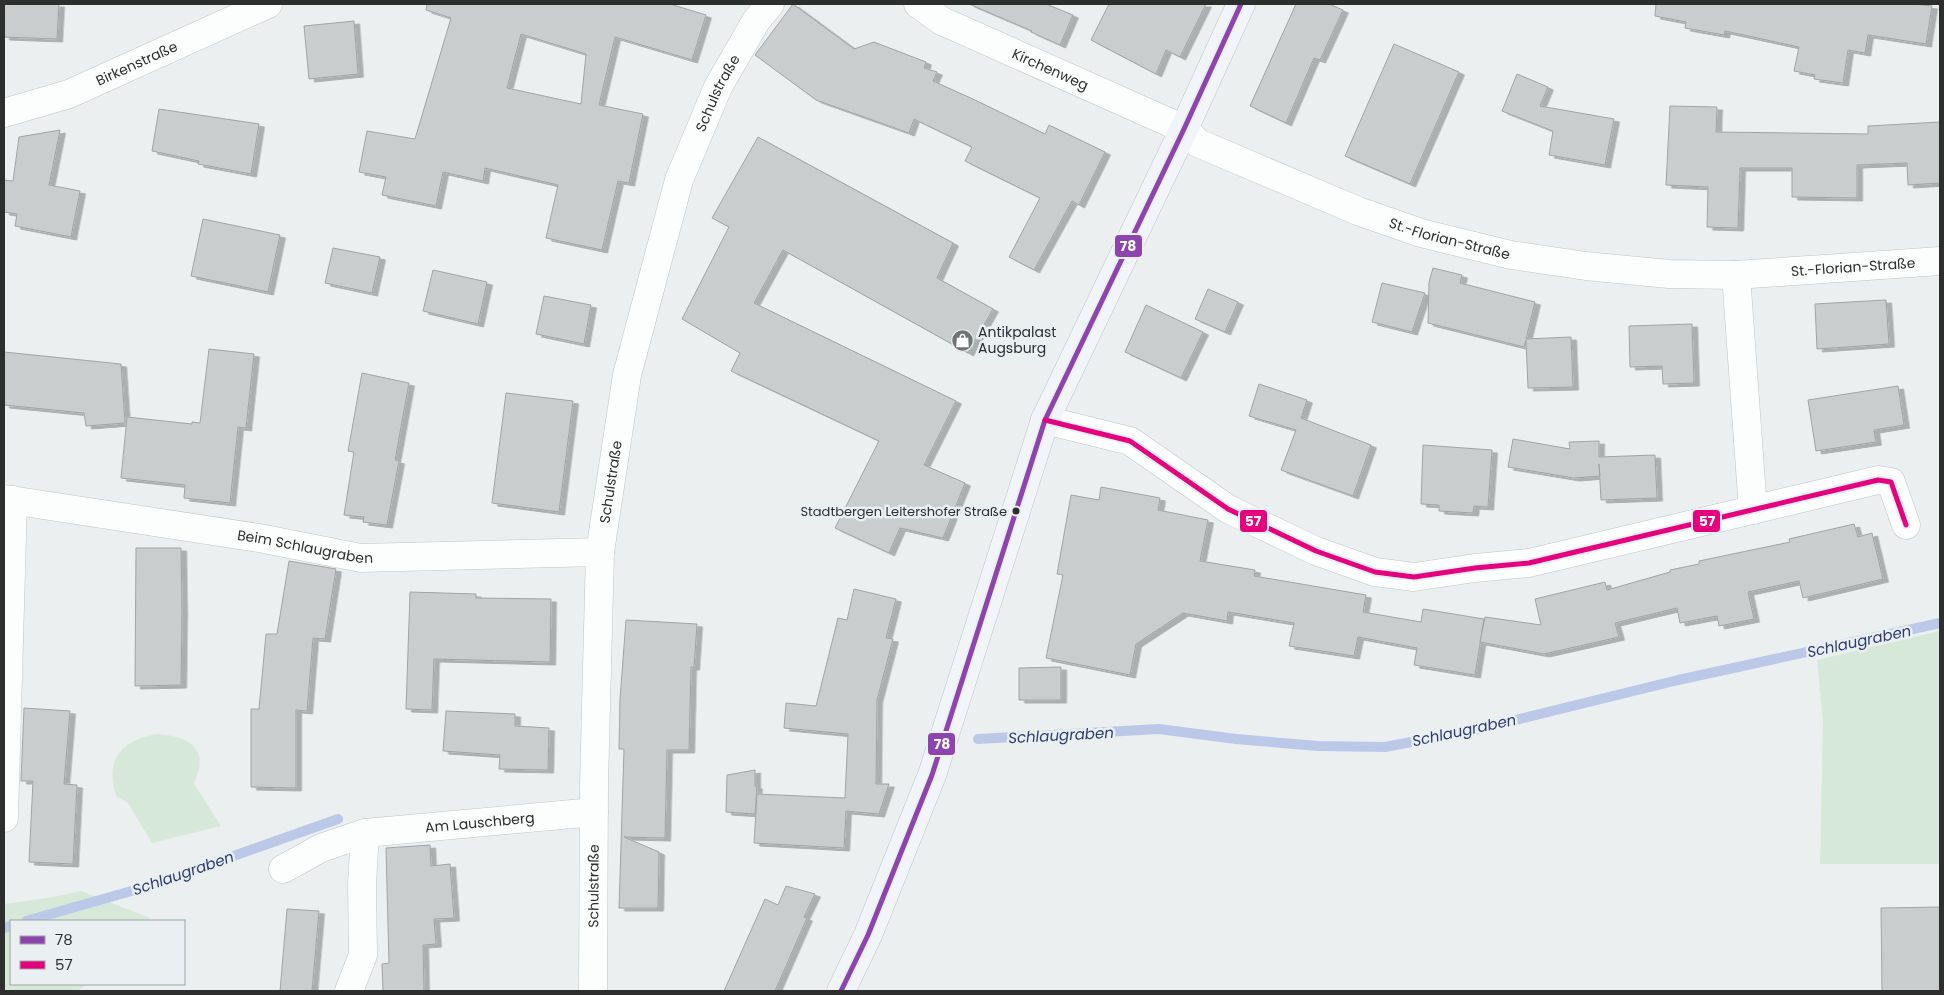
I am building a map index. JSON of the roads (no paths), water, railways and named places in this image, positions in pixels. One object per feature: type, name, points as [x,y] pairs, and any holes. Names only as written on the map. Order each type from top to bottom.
[{"type":"street","name":"Birkenstraße","points":[[4,113],[69,94],[268,4]]},
{"type":"street","name":"Schulstraße","points":[[593,991],[594,812],[600,552],[627,375],[679,180],[718,87],[756,22],[770,4]]},
{"type":"street","name":"Kirchenweg","points":[[918,4],[942,21],[1184,130]]},
{"type":"street","points":[[841,991],[868,935],[932,775],[1045,420],[1184,130],[1241,4]]},
{"type":"street","name":"St.-Florian-Straße","points":[[1184,130],[1198,143],[1358,211],[1421,233],[1473,247],[1586,266],[1669,274],[1736,275],[1940,261]]},
{"type":"street","points":[[1736,275],[1753,510]]},
{"type":"street","points":[[1045,420],[1130,441],[1228,509],[1316,551],[1375,572],[1414,577],[1475,568],[1529,563],[1878,480],[1891,482],[1906,525]]},
{"type":"street","name":"Beim Schlaugraben","points":[[4,818],[8,500],[259,538],[361,558],[600,552]]},
{"type":"street","name":"Am Lauschberg","points":[[283,869],[320,848],[365,833],[594,812]]},
{"type":"street","points":[[349,991],[363,955],[362,884],[365,833]]},
{"type":"waterway","name":"Schlaugraben","points":[[978,739],[1159,729],[1236,739],[1318,746],[1385,747],[1479,729],[1678,680],[1940,623]]},
{"type":"waterway","name":"Schlaugraben","points":[[30,920],[149,886],[338,819]]},
{"type":"waterway","name":"Schlaugraben","points":[[4,928],[10,926]]},
{"type":"place","name":"Antikpalast Augsburg","points":[[962,340]]},
{"type":"place","name":"Stadtbergen Leitershofer Straße","points":[[1016,511]]}]
